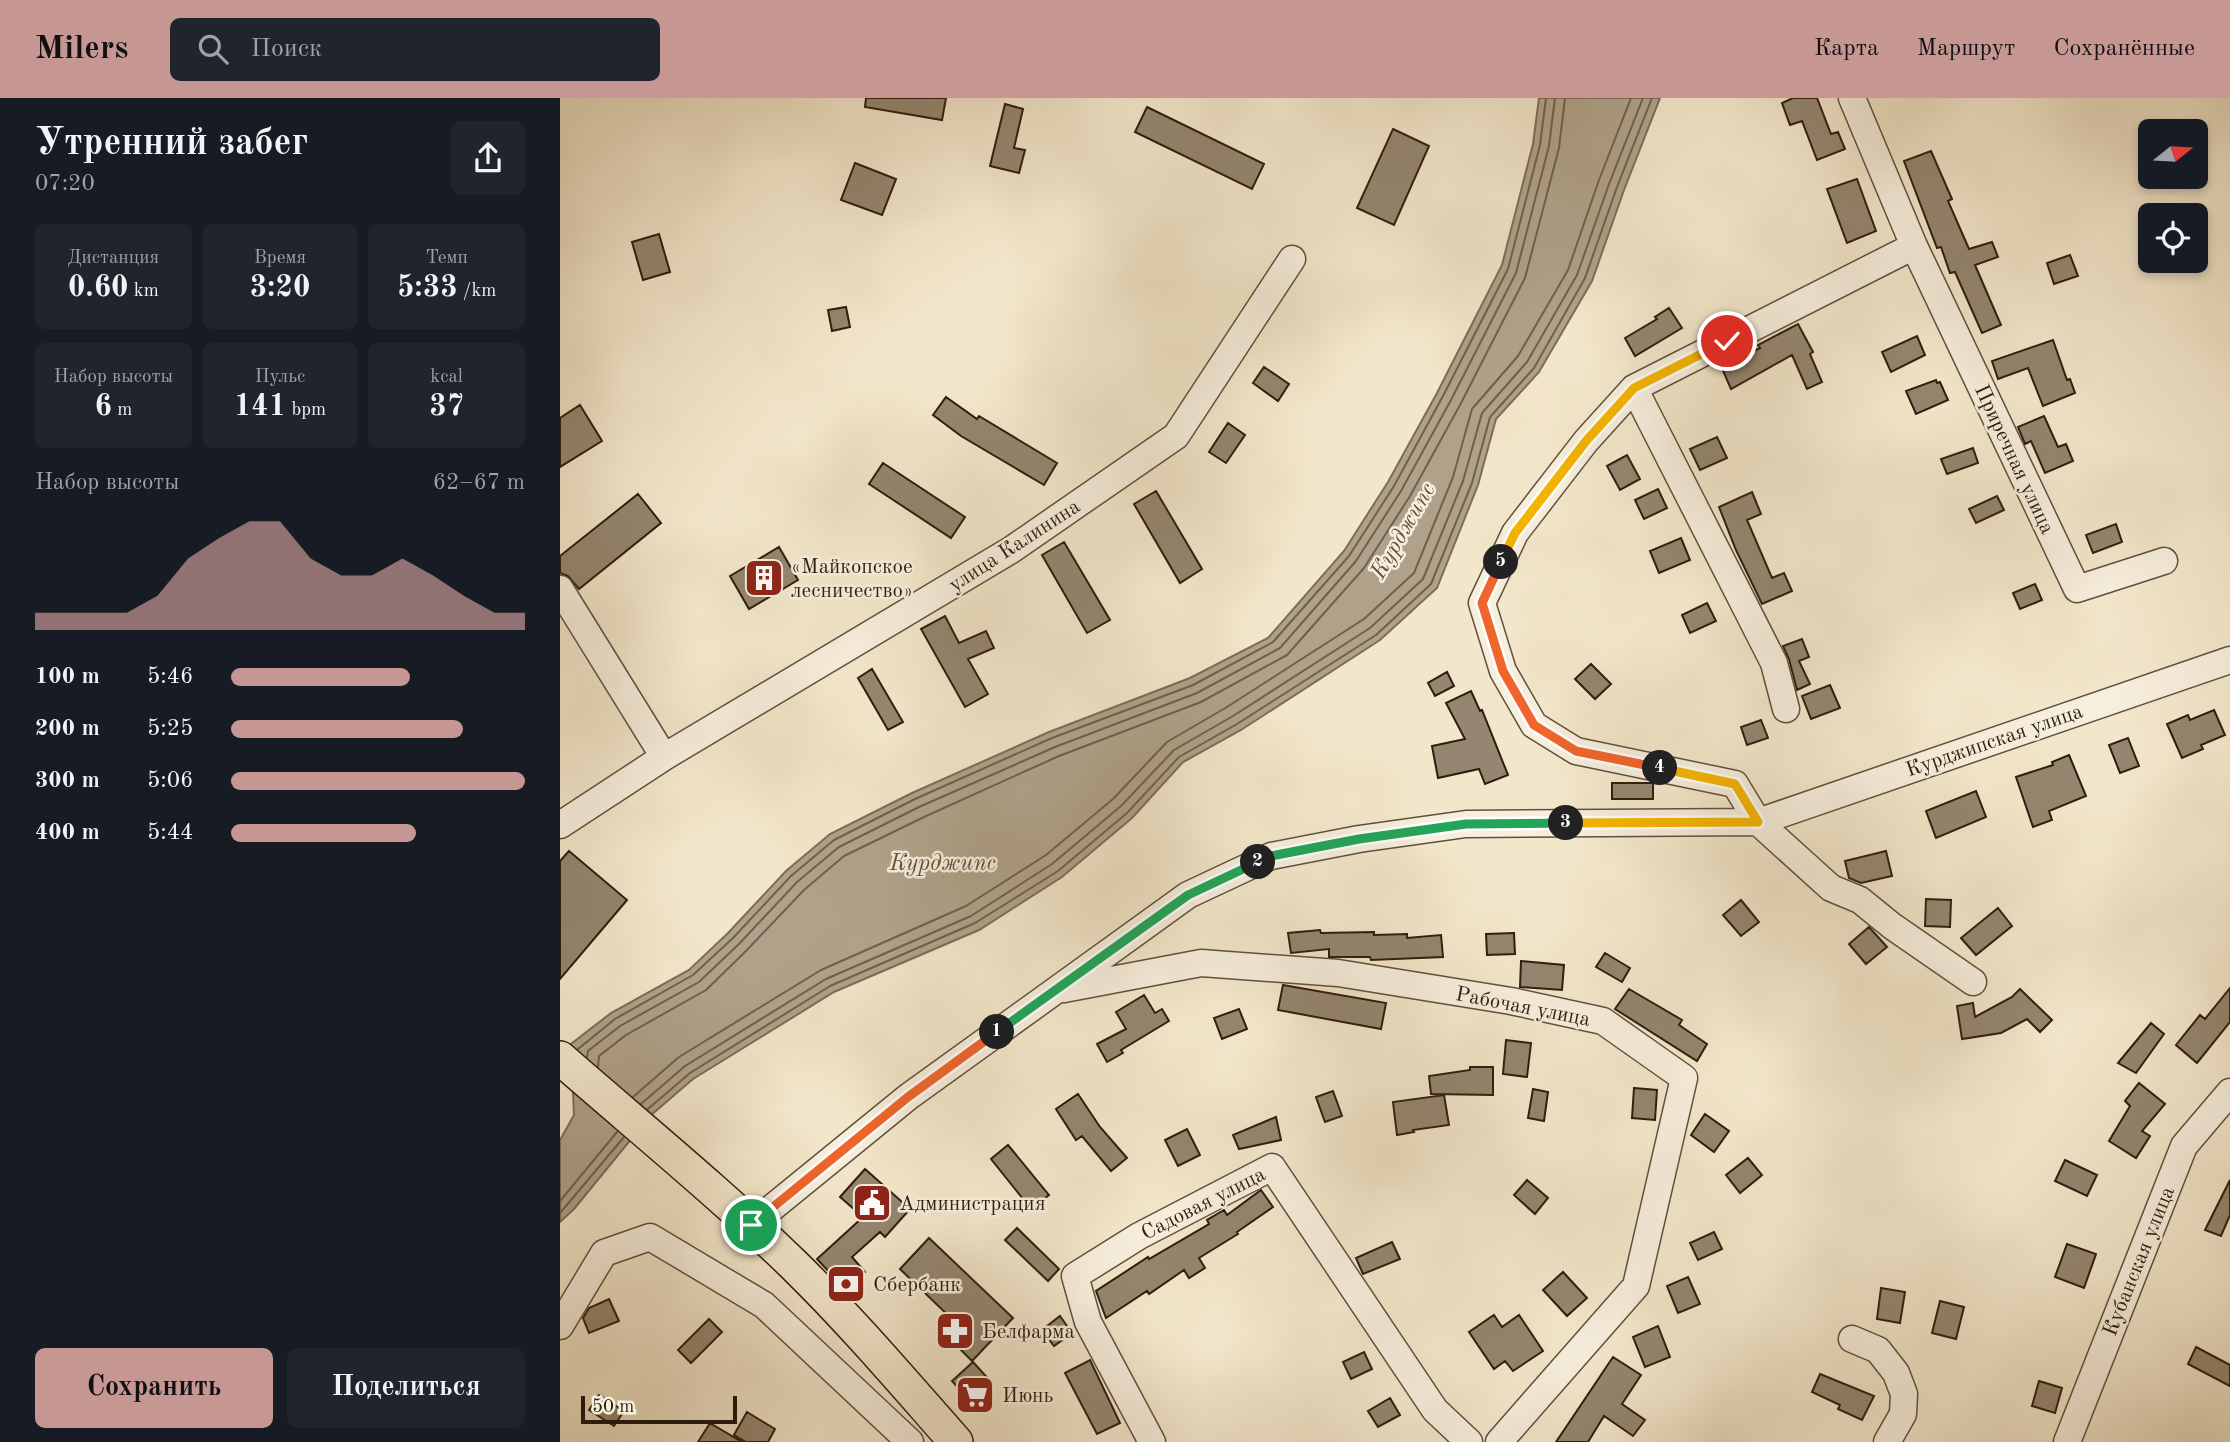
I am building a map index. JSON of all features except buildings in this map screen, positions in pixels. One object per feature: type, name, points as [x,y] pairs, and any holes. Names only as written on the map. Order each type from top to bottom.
[{"type":"main road","points":[[560,1058],[751,1225],[842,1314],[956,1442]]},
{"type":"street","name":"Приречная улица","points":[[1852,98],[1914,246],[2077,589],[2164,561]]},
{"type":"street","points":[[1914,246],[1634,388],[1586,441],[1515,533],[1482,603],[1503,671],[1534,725],[1576,751],[1735,784],[1758,822],[1831,888],[1860,900],[1892,926],[1973,982]]},
{"type":"street","name":"улица Калинина","points":[[560,825],[664,757],[1011,550],[1176,436],[1292,259]]},
{"type":"street","points":[[1634,388],[1774,663],[1786,709]]},
{"type":"street","points":[[560,589],[664,757]]},
{"type":"street","name":"Курджипская улица","points":[[751,1225],[908,1097],[1054,990],[1188,895],[1271,856],[1359,839],[1466,824],[1758,822],[2230,660]]},
{"type":"street","name":"Рабочая улица","points":[[1054,990],[1201,963],[1338,973],[1511,1001],[1602,1021],[1684,1078],[1636,1286],[1499,1442]]},
{"type":"street","name":"Кубанская улица","points":[[2067,1442],[2184,1146],[2230,1092]]},
{"type":"street","name":"Садовая улица","points":[[1152,1442],[1088,1322],[1075,1276],[1139,1236],[1272,1167],[1435,1410],[1469,1442]]},
{"type":"street","points":[[560,1326],[604,1253],[650,1237],[764,1305],[910,1442]]},
{"type":"street","points":[[1852,1339],[1878,1350],[1896,1373],[1904,1394],[1903,1414],[1887,1442]]},
{"type":"water","name":"Курджипс","points":[[1539,98],[1660,98],[1592,281],[1539,372],[1496,419],[1478,485],[1437,588],[1380,640],[1241,730],[1183,762],[1132,818],[1062,877],[979,930],[834,992],[693,1079],[650,1116],[574,1209],[560,1222],[560,1140],[574,1115],[571,1044],[611,1013],[689,970],[786,871],[830,834],[912,793],[1049,732],[1190,678],[1268,638],[1344,551],[1388,482],[1502,265],[1533,144]]},
{"type":"place","name":"«Майкопское лесничество»","points":[[764,578]]},
{"type":"place","name":"Администрация","points":[[872,1203]]},
{"type":"place","name":"Сбербанк","points":[[846,1284]]},
{"type":"place","name":"Белфарма","points":[[955,1331]]},
{"type":"place","name":"Июнь","points":[[975,1395]]},
{"type":"route","points":[[751,1225],[908,1097],[1054,990],[1188,895],[1271,856],[1359,839],[1466,824],[1758,822],[1735,784],[1576,751],[1534,725],[1503,671],[1482,603],[1515,533],[1586,441],[1634,388],[1727,341]]}]
